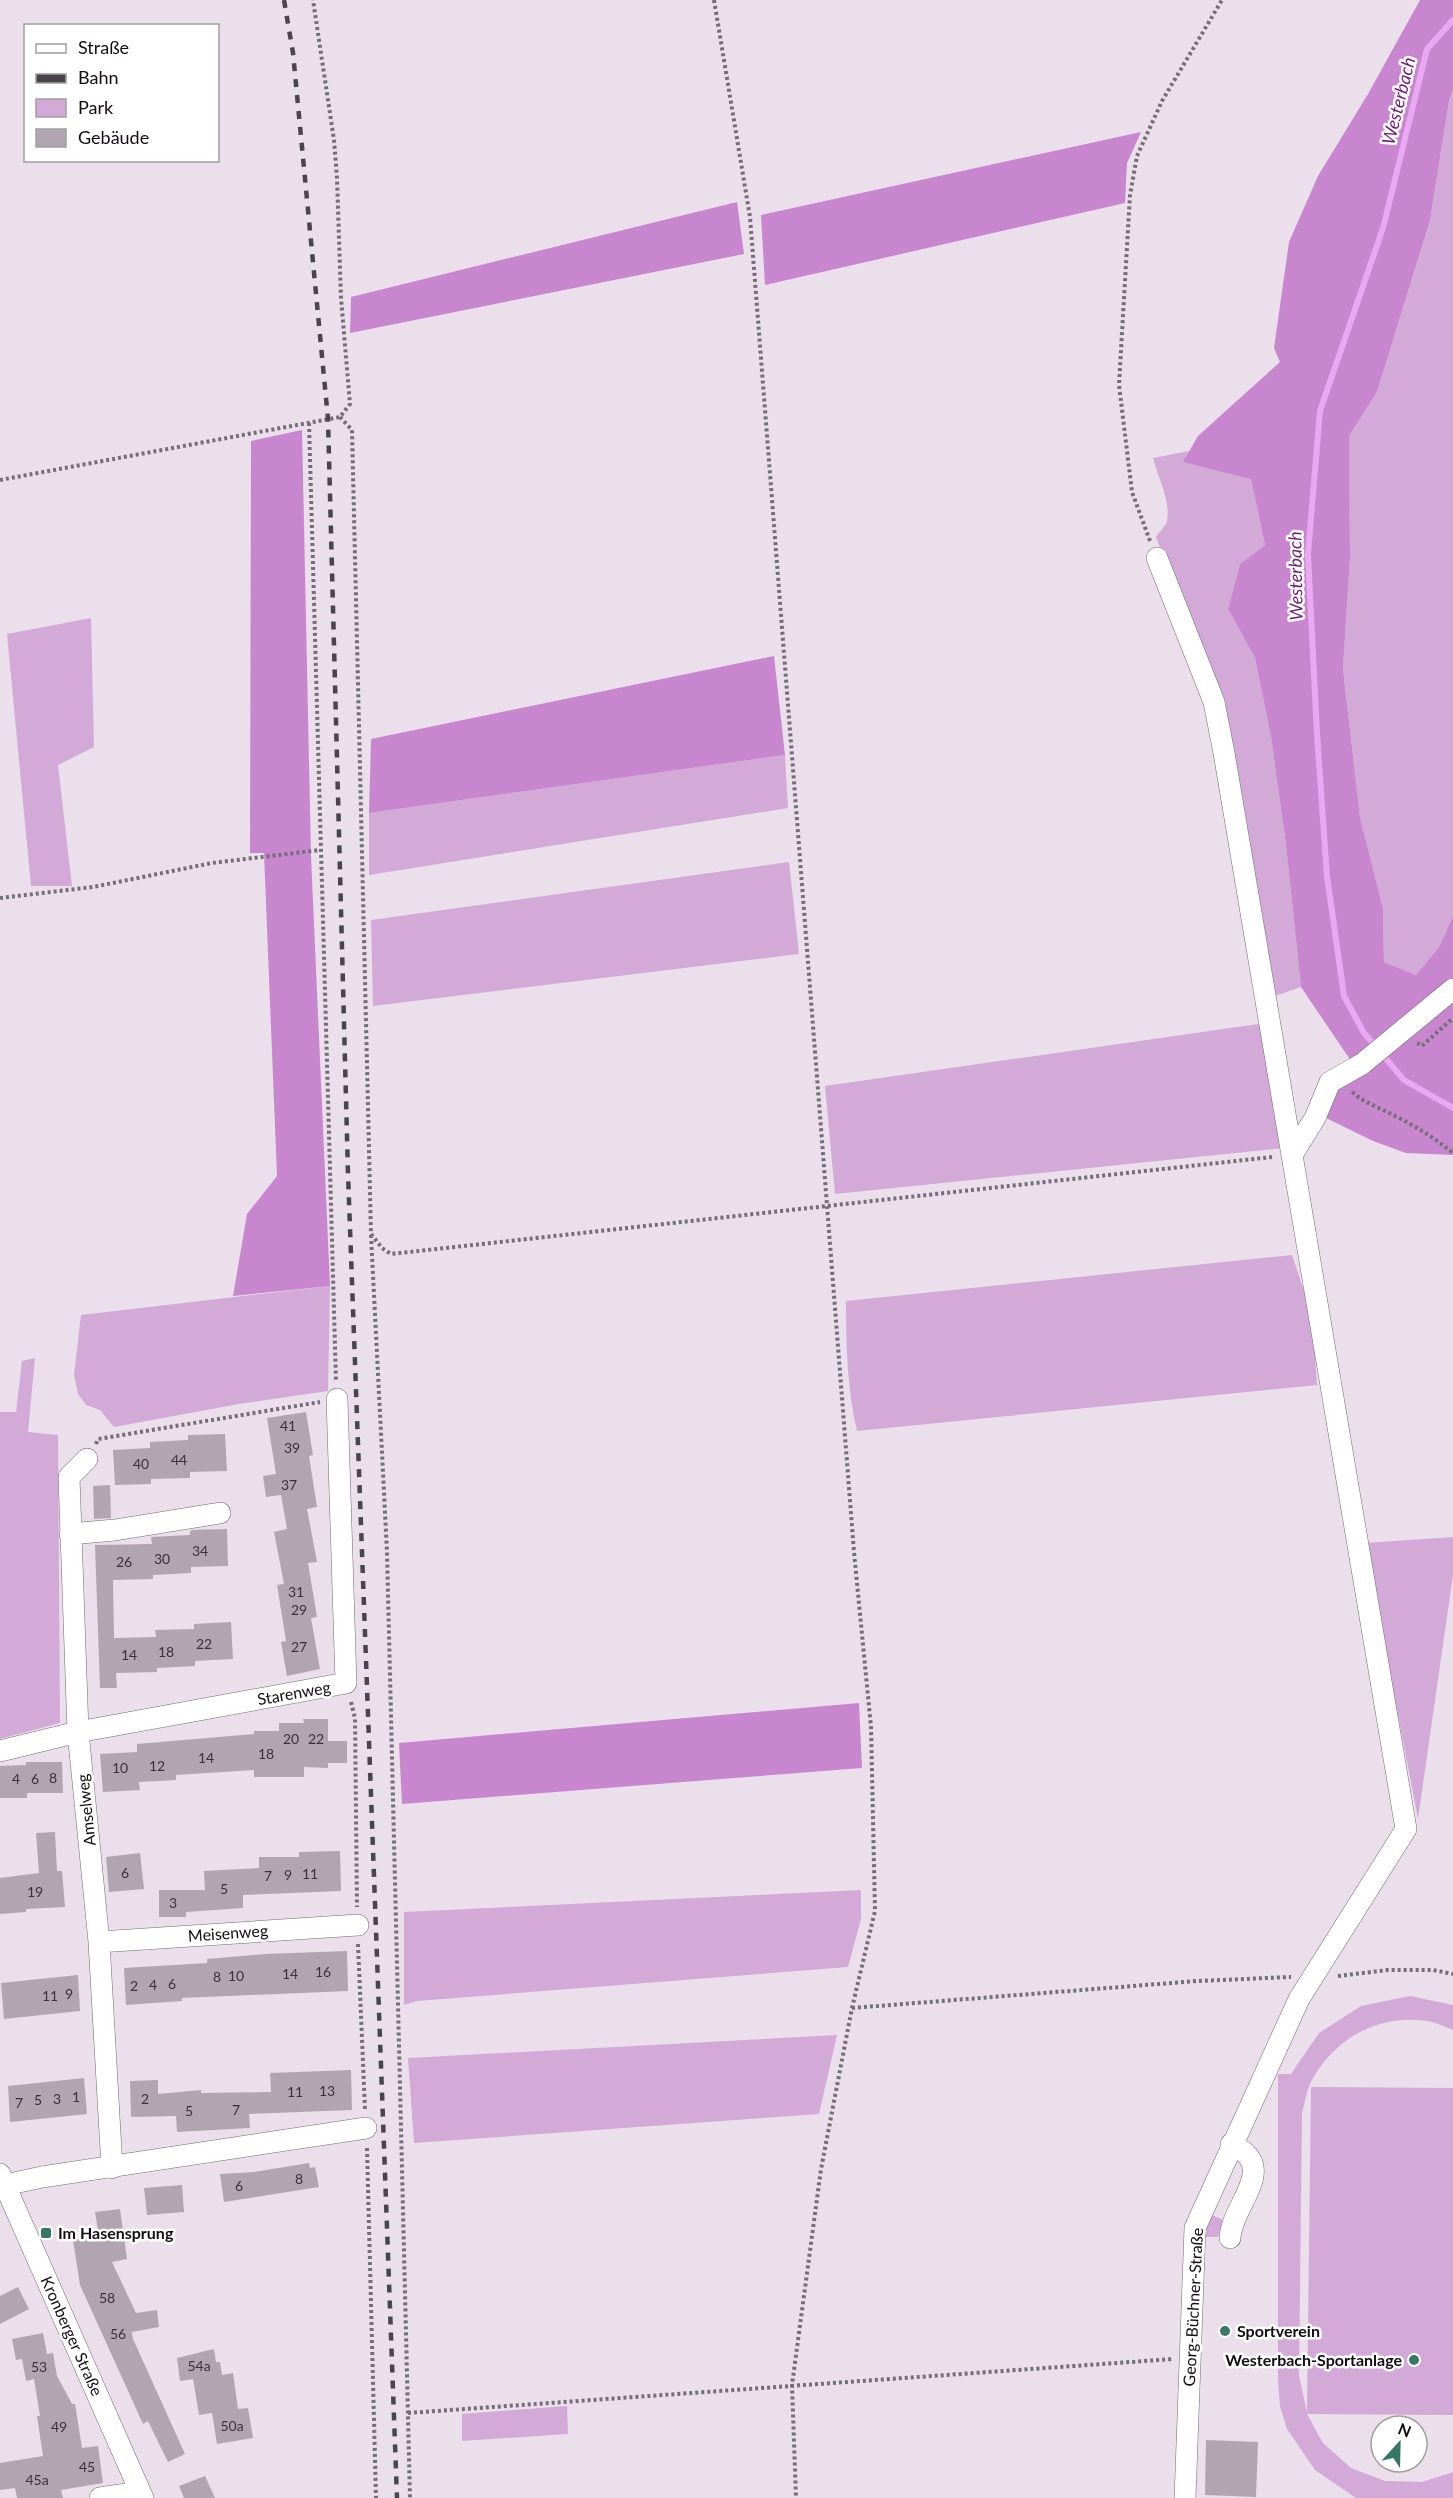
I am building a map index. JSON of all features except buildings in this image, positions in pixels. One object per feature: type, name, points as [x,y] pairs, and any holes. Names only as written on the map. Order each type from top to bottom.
[{"type":"street","name":"Georg-Büchner-Straße","points":[[1157,558],[1214,702],[1406,1829],[1299,1999],[1195,2228],[1185,2498]]},
{"type":"street","points":[[1292,1155],[1315,1118],[1330,1082],[1362,1064],[1453,989]]},
{"type":"street","name":"Starenweg","points":[[0,1751],[78,1732],[346,1683],[337,1400]]},
{"type":"street","name":"Amselweg","points":[[87,1459],[69,1477],[70,1534],[78,1732],[99,1942],[112,2168]]},
{"type":"street","points":[[70,1534],[115,1530],[220,1513]]},
{"type":"street","name":"Meisenweg","points":[[99,1942],[357,1925]]},
{"type":"street","points":[[2,2179],[42,2177],[112,2168],[366,2128]]},
{"type":"street","points":[[1230,2238],[1233,2222],[1254,2178],[1254,2167],[1236,2134]]},
{"type":"street","name":"Kronberger Straße","points":[[2,2179],[141,2495]]},
{"type":"street","points":[[100,2498],[141,2495]]},
{"type":"path","points":[[0,480],[340,417],[350,404],[341,298],[338,178],[313,0]]},
{"type":"path","points":[[714,0],[750,217],[854,1552],[871,1727],[875,1911],[852,2007],[821,2169],[792,2385],[796,2498]]},
{"type":"path","points":[[1157,558],[1131,492],[1119,385],[1130,195],[1137,156],[1162,101],[1222,0]]},
{"type":"path","points":[[340,417],[352,430],[371,1234],[387,1552],[410,2498]]},
{"type":"path","points":[[87,1459],[98,1439],[337,1400],[309,423]]},
{"type":"path","points":[[0,898],[93,886],[212,863],[320,850]]},
{"type":"path","points":[[1337,1079],[1364,1102],[1396,1116],[1433,1137],[1453,1153]]},
{"type":"path","points":[[371,1234],[382,1248],[392,1254],[1292,1155]]},
{"type":"path","points":[[852,2007],[1197,1981],[1356,1975],[1388,1970],[1433,1970],[1453,1974]]},
{"type":"path","points":[[366,2128],[376,2498]]},
{"type":"path","points":[[408,2413],[1190,2358]]},
{"type":"green space","points":[[1453,90],[1453,916],[1439,947],[1416,975],[1384,962],[1383,908],[1360,817],[1343,669],[1350,557],[1349,436],[1377,392],[1430,222],[1449,101]]},
{"type":"green space","points":[[1189,451],[1184,462],[1251,478],[1265,545],[1240,564],[1228,609],[1255,658],[1271,737],[1286,845],[1301,987],[1272,997],[1219,697],[1156,537],[1166,523],[1168,513],[1166,498],[1153,458]]},
{"type":"green space","points":[[91,618],[94,747],[58,765],[72,886],[31,886],[7,634]]},
{"type":"green space","points":[[785,755],[788,808],[369,875],[369,813]]},
{"type":"green space","points":[[789,862],[799,954],[373,1006],[371,920]]},
{"type":"green space","points":[[1265,1023],[1285,1148],[835,1194],[825,1086]]},
{"type":"green space","points":[[1292,1255],[1312,1315],[1317,1385],[857,1431],[848,1367],[846,1301]]},
{"type":"green space","points":[[330,1286],[328,1391],[239,1404],[114,1427],[100,1410],[86,1405],[78,1394],[74,1375],[81,1315]]},
{"type":"green space","points":[[35,1358],[28,1432],[58,1435],[60,1723],[0,1739],[0,1412],[16,1412],[22,1361]]},
{"type":"green space","points":[[1453,1537],[1453,1575],[1418,1819],[1365,1543]]},
{"type":"green space","points":[[861,1890],[861,1919],[848,1967],[417,2001],[404,2005],[404,1912]]},
{"type":"green space","points":[[1410,1996],[1453,2005],[1453,2030],[1430,2022],[1409,2020],[1376,2025],[1347,2040],[1323,2063],[1313,2078],[1302,2113],[1299,2375],[1307,2413],[1311,2087],[1453,2088],[1453,2415],[1307,2414],[1323,2443],[1351,2468],[1385,2481],[1422,2482],[1453,2472],[1453,2498],[1356,2498],[1315,2470],[1287,2429],[1280,2406],[1278,2380],[1278,2074],[1291,2074],[1319,2033],[1361,2006]]},
{"type":"green space","points":[[837,2035],[819,2114],[414,2143],[408,2058]]},
{"type":"green space","points":[[1208,2213],[1223,2220],[1218,2237],[1204,2237]]},
{"type":"green space","points":[[567,2406],[568,2434],[462,2441],[462,2414]]},
{"type":"shaded area","points":[[1420,0],[1453,0],[1453,90],[1449,101],[1430,221],[1377,392],[1349,436],[1350,557],[1343,669],[1360,817],[1383,908],[1384,962],[1416,975],[1439,947],[1453,916],[1453,1155],[1406,1153],[1373,1141],[1324,1117],[1349,1058],[1301,987],[1286,845],[1271,737],[1255,658],[1228,609],[1240,564],[1265,545],[1251,479],[1183,462],[1198,436],[1280,362],[1274,348],[1289,242],[1318,176],[1368,94]]},
{"type":"shaded area","points":[[1141,132],[1127,163],[1125,203],[765,285],[761,215]]},
{"type":"shaded area","points":[[737,202],[744,254],[350,333],[351,297]]},
{"type":"shaded area","points":[[302,430],[311,856],[330,1286],[233,1296],[247,1214],[277,1176],[264,853],[250,853],[251,441]]},
{"type":"shaded area","points":[[774,656],[785,755],[369,813],[371,739]]},
{"type":"shaded area","points":[[859,1703],[862,1768],[402,1804],[399,1743]]},
{"type":"waterway","name":"Westerbach","points":[[1453,20],[1427,49],[1383,228],[1320,411],[1308,554],[1327,876],[1344,996],[1364,1033],[1404,1080],[1453,1108]]},
{"type":"railway","points":[[284,0],[293,53],[328,419],[348,1174],[397,2498]]},
{"type":"place","name":"Im Hasensprung","points":[[46,2233]]},
{"type":"place","name":"Sportverein","points":[[1225,2331]]},
{"type":"place","name":"Westerbach-Sportanlage","points":[[1414,2360]]}]
